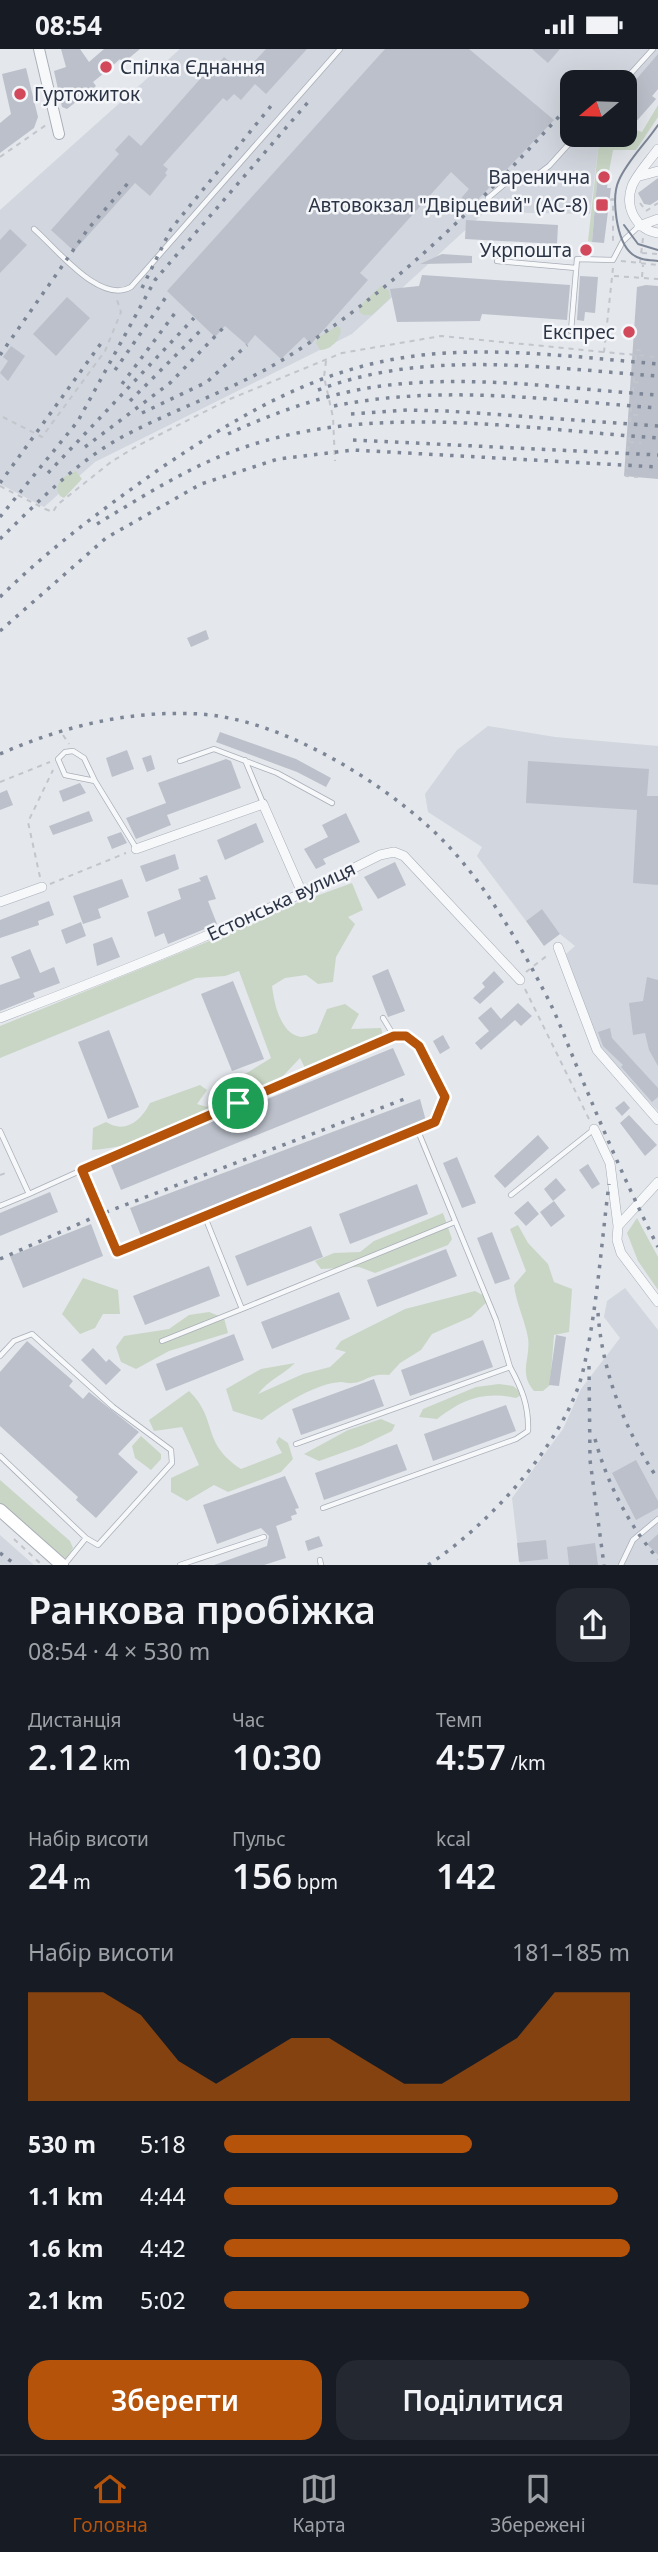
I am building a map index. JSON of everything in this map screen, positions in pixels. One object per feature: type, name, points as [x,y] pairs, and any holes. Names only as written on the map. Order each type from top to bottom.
[{"type":"main road","points":[[0,1510],[63,1565]]},
{"type":"street","points":[[39,49],[59,134]]},
{"type":"street","points":[[656,153],[631,192],[632,210],[639,226],[643,230],[658,233]]},
{"type":"street","points":[[639,176],[655,170]]},
{"type":"street","points":[[639,226],[658,221]]},
{"type":"street","points":[[136,849],[263,803],[303,895]]},
{"type":"street","name":"Естонська вулиця","points":[[0,1018],[103,979],[303,895],[380,855],[394,852],[404,856],[520,980]]},
{"type":"street","points":[[0,902],[42,887]]},
{"type":"street","points":[[558,947],[597,1050],[658,1120]]},
{"type":"street","points":[[594,1129],[610,1163],[618,1226],[617,1240],[621,1253],[658,1302]]},
{"type":"street","points":[[618,1226],[658,1182]]},
{"type":"lane","points":[[34,229],[98,287],[114,293],[131,287],[340,49]]},
{"type":"lane","points":[[634,70],[653,49]]},
{"type":"lane","points":[[488,198],[508,182],[533,178],[565,147]]},
{"type":"lane","points":[[571,331],[576,259],[613,260],[623,241],[639,226]]},
{"type":"lane","points":[[497,261],[576,268]]},
{"type":"lane","points":[[180,761],[214,749],[277,773],[332,803]]},
{"type":"lane","points":[[95,781],[65,775],[58,759],[65,752],[73,751],[84,758],[136,849]]},
{"type":"lane","points":[[245,760],[263,803]]},
{"type":"lane","points":[[383,1018],[394,1036]]},
{"type":"lane","points":[[0,1206],[29,1195],[82,1170],[394,1036],[406,1036],[419,1046],[445,1097],[435,1122],[418,1131],[117,1252],[82,1170]]},
{"type":"lane","points":[[511,1195],[594,1129]]},
{"type":"lane","points":[[0,1131],[29,1195]]},
{"type":"lane","points":[[323,1508],[516,1439],[528,1431],[529,1413],[522,1389],[510,1367],[496,1320],[418,1131]]},
{"type":"lane","points":[[205,1217],[242,1309]]},
{"type":"lane","points":[[162,1341],[455,1222]]},
{"type":"lane","points":[[0,1356],[14,1342],[32,1334],[113,1407],[171,1450],[172,1462],[103,1541],[94,1544],[0,1456]]},
{"type":"lane","points":[[296,1444],[510,1367]]},
{"type":"lane","points":[[621,1565],[633,1540],[658,1519]]},
{"type":"lane","points":[[180,1565],[264,1537]]},
{"type":"lane","points":[[63,1565],[86,1538]]},
{"type":"path","points":[[0,157],[47,124]]},
{"type":"path","points":[[610,199],[613,199],[613,260],[658,265]]},
{"type":"path","points":[[639,202],[646,211],[658,203]]},
{"type":"path","points":[[642,278],[642,238],[649,239]]},
{"type":"path","points":[[640,253],[658,254]]},
{"type":"path","points":[[604,352],[612,276],[658,279]]},
{"type":"path","points":[[3,417],[42,437],[105,351],[121,312],[114,293]]},
{"type":"path","points":[[0,486],[53,512],[57,505],[111,462],[230,399],[326,360],[392,342],[441,336],[658,357]]},
{"type":"path","points":[[636,360],[636,350],[644,351]]},
{"type":"path","points":[[326,360],[324,377],[333,417],[335,461]]},
{"type":"path","points":[[633,391],[634,377]]},
{"type":"path","points":[[633,382],[644,383]]},
{"type":"path","points":[[630,422],[631,407]]},
{"type":"path","points":[[631,414],[642,415]]},
{"type":"path","points":[[629,437],[626,476],[638,477]]},
{"type":"path","points":[[629,442],[641,443]]},
{"type":"path","points":[[0,782],[58,759]]},
{"type":"path","points":[[58,759],[29,822],[42,887],[136,849]]},
{"type":"path","points":[[558,947],[530,967],[520,980],[594,1129]]},
{"type":"path","points":[[0,1175],[17,1168]]},
{"type":"path","points":[[8,1535],[42,1565]]},
{"type":"shaded area","points":[[180,49],[658,49],[658,89],[652,96],[656,99],[637,120],[637,70],[560,70],[560,147],[598,147],[590,214],[485,212],[352,334],[95,462],[44,507],[0,484],[0,210]]},
{"type":"shaded area","points":[[488,726],[555,737],[658,746],[658,1111],[602,1052],[566,954],[575,946],[560,934],[542,909],[526,921],[477,856],[482,847],[428,812],[425,794],[457,750]]},
{"type":"shaded area","points":[[625,1288],[658,1330],[658,1565],[520,1565],[512,1498],[563,1429],[581,1389],[620,1338],[604,1317],[607,1301]]},
{"type":"shaded area","points":[[0,1535],[34,1565],[0,1565]]},
{"type":"green space","points":[[658,105],[658,117],[636,150],[613,150],[609,171],[598,170],[592,242],[588,241],[598,147],[637,147],[637,130],[642,132]]},
{"type":"green space","points":[[381,286],[389,291],[390,298],[372,315],[359,312],[359,307]]},
{"type":"green space","points":[[338,326],[341,330],[337,341],[320,350],[316,343],[318,337]]},
{"type":"green space","points":[[76,471],[82,479],[64,498],[60,496],[57,490],[60,479]]},
{"type":"green space","points":[[352,883],[363,910],[348,917],[355,924],[336,957],[333,982],[318,984],[306,975],[285,978],[272,986],[274,1000],[283,1024],[294,1035],[301,1037],[317,1033],[327,1009],[345,1004],[359,1014],[351,1029],[381,1028],[384,1039],[306,1070],[300,1058],[277,1082],[256,1096],[186,1128],[136,1143],[92,1150],[93,1128],[106,1122],[120,1127],[132,1124],[150,1103],[200,1085],[207,1090],[197,1104],[207,1107],[234,1081],[271,1058],[239,971],[225,976],[196,978],[0,1058],[0,1026],[266,918],[275,911]]},
{"type":"green space","points":[[443,1213],[452,1239],[448,1245],[375,1273],[359,1267],[321,1269],[315,1261],[334,1253],[360,1252],[374,1241]]},
{"type":"green space","points":[[637,1218],[658,1257],[658,1290],[638,1261],[627,1233]]},
{"type":"green space","points":[[518,1225],[528,1243],[548,1264],[554,1282],[572,1289],[569,1332],[554,1335],[550,1385],[543,1391],[534,1391],[526,1372],[528,1338],[514,1285],[526,1271],[510,1229]]},
{"type":"green space","points":[[83,1278],[118,1290],[120,1314],[103,1314],[95,1328],[80,1334],[62,1314]]},
{"type":"green space","points":[[475,1291],[490,1299],[471,1317],[432,1334],[421,1350],[400,1363],[389,1375],[321,1386],[289,1402],[262,1420],[233,1411],[226,1389],[261,1369],[295,1363],[258,1394],[303,1374],[330,1367],[346,1352],[335,1349],[341,1341],[405,1309]]},
{"type":"green space","points":[[209,1312],[224,1318],[228,1333],[169,1351],[136,1369],[121,1362],[116,1347],[124,1336],[169,1329],[189,1315]]},
{"type":"green space","points":[[499,1384],[513,1386],[523,1394],[516,1398],[483,1396],[456,1406],[437,1419],[419,1417],[423,1409],[476,1387]]},
{"type":"green space","points":[[189,1391],[204,1412],[220,1449],[241,1469],[282,1453],[276,1442],[279,1437],[288,1443],[293,1459],[281,1472],[228,1492],[214,1485],[187,1501],[171,1492],[171,1478],[199,1465],[182,1427],[154,1431],[149,1420]]},
{"type":"green space","points":[[381,1419],[395,1425],[392,1431],[361,1446],[319,1461],[304,1454],[348,1430]]},
{"type":"green space","points":[[141,1436],[161,1454],[161,1459],[151,1470],[135,1458],[132,1446]]},
{"type":"green space","points":[[0,1480],[70,1541],[73,1548],[66,1559],[0,1503]]},
{"type":"building","points":[[61,49],[80,49],[89,62],[104,49],[140,49],[123,63],[120,59],[93,82],[96,86],[67,109],[62,107],[54,71],[66,67]]},
{"type":"building","points":[[266,49],[307,49],[266,94],[255,84],[241,100],[234,94],[227,101],[223,98],[163,165],[168,169],[165,173],[167,175],[150,196],[135,183],[74,251],[51,230],[119,154],[115,150],[129,135],[141,146],[208,70],[211,73],[224,57],[243,74]]},
{"type":"building","points":[[385,49],[469,49],[554,120],[467,211],[457,203],[469,189],[451,172],[360,273],[368,280],[311,344],[304,337],[281,359],[255,335],[247,345],[225,326],[215,337],[167,291]]},
{"type":"building","points":[[532,49],[560,49],[548,63]]},
{"type":"building","points":[[658,54],[658,89],[652,96],[656,99],[637,120],[637,85],[637,78]]},
{"type":"building","name":"Гуртожиток","points":[[26,68],[38,117],[34,128],[0,153],[0,123],[11,114],[2,74]]},
{"type":"building","name":"Автовокзал \"Двірцевий\" (АС-8)","points":[[598,170],[609,171],[607,188],[611,188],[604,243],[592,242]]},
{"type":"building","points":[[658,178],[658,200],[650,205],[644,204],[638,193]]},
{"type":"building","points":[[466,220],[558,225],[557,244],[465,239]]},
{"type":"building","points":[[10,229],[27,245],[0,273],[0,240]]},
{"type":"building","points":[[442,254],[472,256],[472,263],[420,264]]},
{"type":"building","points":[[422,275],[570,285],[567,320],[482,314],[480,321],[397,322],[390,289],[419,286]]},
{"type":"building","points":[[580,276],[598,277],[595,313],[585,312],[584,321],[577,320]]},
{"type":"building","points":[[658,286],[658,479],[624,476],[637,287]]},
{"type":"building","points":[[67,297],[90,318],[56,356],[33,334]]},
{"type":"building","points":[[11,346],[25,356],[8,381],[0,373],[8,361],[3,357]]},
{"type":"building","points":[[206,630],[209,639],[191,647],[187,638]]},
{"type":"building","points":[[220,732],[296,759],[331,778],[326,787],[297,772],[216,742]]},
{"type":"building","points":[[127,750],[134,769],[112,777],[106,758]]},
{"type":"building","points":[[151,755],[155,769],[147,772],[142,758]]},
{"type":"building","points":[[226,759],[231,761],[241,788],[167,815],[171,825],[136,839],[126,818],[166,803],[158,783]]},
{"type":"building","points":[[528,761],[649,769],[647,796],[658,796],[658,885],[633,883],[637,810],[526,803]]},
{"type":"building","points":[[80,783],[86,793],[63,802],[59,791]]},
{"type":"building","points":[[7,790],[13,805],[0,810],[0,793]]},
{"type":"building","points":[[89,811],[93,821],[53,835],[49,826]]},
{"type":"building","points":[[346,813],[360,842],[323,859],[326,864],[316,869],[304,849],[328,837],[322,825]]},
{"type":"building","points":[[256,823],[264,842],[225,860],[217,840]]},
{"type":"building","points":[[121,832],[127,843],[112,849],[107,837]]},
{"type":"building","points":[[175,854],[179,869],[146,882],[140,866]]},
{"type":"building","points":[[395,862],[406,885],[378,899],[364,877]]},
{"type":"building","points":[[207,875],[216,899],[208,901],[217,924],[168,944],[164,933],[155,937],[147,912],[181,899],[178,889],[201,881],[199,878]]},
{"type":"building","points":[[122,879],[129,897],[98,909],[101,918],[83,924],[73,896]]},
{"type":"building","points":[[49,901],[54,915],[38,921],[39,925],[0,938],[0,920]]},
{"type":"building","points":[[542,909],[560,934],[544,946],[526,921]]},
{"type":"building","points":[[81,922],[86,936],[66,944],[61,930]]},
{"type":"building","points":[[112,937],[120,957],[97,966],[93,944]]},
{"type":"building","points":[[30,949],[40,973],[54,967],[60,983],[33,993],[35,997],[0,1011],[0,985],[20,978],[11,957]]},
{"type":"building","points":[[388,969],[405,1011],[388,1017],[372,976]]},
{"type":"building","points":[[494,971],[504,982],[480,1004],[473,998],[485,987],[482,983]]},
{"type":"building","points":[[647,977],[658,980],[658,1066],[649,1050],[645,1033],[633,1035],[629,1003],[643,1001]]},
{"type":"building","points":[[233,981],[264,1059],[232,1071],[201,994]]},
{"type":"building","points":[[518,1003],[532,1016],[521,1026],[515,1020],[481,1050],[475,1043],[489,1031],[478,1018],[491,1007],[501,1019]]},
{"type":"building","points":[[610,1028],[612,1038],[658,1088],[658,1097],[652,1102],[621,1067],[623,1065],[603,1046],[598,1032]]},
{"type":"building","points":[[109,1030],[139,1107],[108,1119],[78,1042]]},
{"type":"building","points":[[443,1035],[450,1048],[440,1054],[433,1041]]},
{"type":"building","points":[[393,1048],[405,1075],[121,1190],[110,1163]]},
{"type":"building","points":[[420,1099],[426,1121],[141,1236],[130,1208]]},
{"type":"building","points":[[624,1101],[630,1108],[622,1116],[615,1108]]},
{"type":"building","points":[[629,1115],[657,1145],[645,1156],[620,1123]]},
{"type":"building","points":[[538,1135],[549,1148],[505,1188],[494,1176]]},
{"type":"building","points":[[457,1157],[476,1203],[462,1208],[443,1163]]},
{"type":"building","points":[[588,1164],[600,1184],[592,1189],[579,1170]]},
{"type":"building","points":[[556,1178],[566,1190],[553,1201],[544,1189]]},
{"type":"building","points":[[417,1184],[428,1214],[350,1244],[339,1214]]},
{"type":"building","points":[[50,1192],[58,1212],[0,1236],[0,1213]]},
{"type":"building","points":[[528,1201],[539,1214],[526,1226],[514,1213]]},
{"type":"building","points":[[554,1201],[565,1216],[551,1227],[540,1212]]},
{"type":"building","points":[[91,1224],[103,1256],[23,1288],[10,1256]]},
{"type":"building","points":[[311,1226],[323,1257],[247,1286],[235,1256]]},
{"type":"building","points":[[492,1232],[510,1279],[495,1284],[477,1238]]},
{"type":"building","points":[[446,1249],[457,1276],[377,1307],[367,1280]]},
{"type":"building","points":[[209,1266],[220,1296],[145,1325],[133,1296]]},
{"type":"building","points":[[339,1292],[350,1319],[272,1349],[261,1322]]},
{"type":"building","points":[[234,1334],[244,1360],[166,1391],[156,1364]]},
{"type":"building","points":[[556,1335],[566,1337],[559,1386],[549,1385]]},
{"type":"building","points":[[483,1340],[493,1367],[410,1396],[401,1370]]},
{"type":"building","points":[[27,1341],[73,1381],[69,1386],[83,1399],[89,1392],[139,1432],[118,1454],[138,1472],[96,1518],[76,1500],[78,1497],[0,1426],[0,1372]]},
{"type":"building","points":[[93,1348],[106,1362],[109,1359],[121,1370],[106,1385],[81,1360]]},
{"type":"building","points":[[374,1379],[384,1406],[301,1435],[292,1409]]},
{"type":"building","points":[[506,1405],[516,1431],[433,1461],[424,1434]]},
{"type":"building","points":[[397,1444],[407,1470],[324,1500],[315,1473]]},
{"type":"building","points":[[636,1460],[658,1501],[658,1508],[636,1520],[612,1473]]},
{"type":"building","points":[[285,1476],[299,1508],[295,1509],[297,1514],[291,1516],[292,1520],[276,1526],[286,1558],[264,1565],[214,1565],[267,1546],[269,1536],[261,1528],[217,1544],[203,1505]]},
{"type":"building","points":[[658,1534],[658,1555],[647,1544]]},
{"type":"building","points":[[319,1536],[323,1546],[308,1551],[305,1541]]},
{"type":"building","points":[[546,1540],[548,1559],[519,1562],[517,1543]]},
{"type":"building","points":[[595,1543],[598,1565],[569,1565],[567,1547]]},
{"type":"tram line","points":[[658,125],[623,173],[615,197],[619,229],[627,248],[638,257],[658,261]]},
{"type":"tram line","points":[[624,225],[638,244],[658,250]]},
{"type":"railway","points":[[0,517],[78,421],[155,280],[309,101]]},
{"type":"railway","points":[[142,288],[171,229],[271,106]]},
{"type":"railway","points":[[0,539],[58,484],[105,447],[269,368],[367,301],[404,271],[474,206],[560,115]]},
{"type":"railway","points":[[0,355],[88,229],[129,182]]},
{"type":"railway","points":[[115,370],[166,297]]},
{"type":"railway","points":[[122,384],[178,309]]},
{"type":"railway","points":[[48,473],[194,318]]},
{"type":"railway","points":[[85,447],[170,383],[225,326]]},
{"type":"railway","points":[[130,401],[204,327]]},
{"type":"railway","points":[[0,483],[102,342]]},
{"type":"railway","points":[[142,413],[207,382],[247,345]]},
{"type":"railway","points":[[0,597],[78,529],[161,468],[262,406],[331,376],[406,357],[473,352],[526,353],[658,364]]},
{"type":"railway","points":[[318,390],[359,377],[443,365],[529,366],[658,376]]},
{"type":"railway","points":[[228,434],[322,398],[381,386],[450,381],[485,382],[658,395]]},
{"type":"railway","points":[[334,406],[374,399],[455,395],[536,398],[658,408]]},
{"type":"railway","points":[[351,414],[408,410],[447,411],[658,426]]},
{"type":"railway","points":[[97,524],[171,481],[228,453],[297,433],[348,425],[400,422],[504,425],[658,438]]},
{"type":"railway","points":[[353,440],[658,455]]},
{"type":"railway","points":[[0,631],[106,538],[201,484],[278,459],[353,450],[658,467]]},
{"type":"railway","points":[[0,754],[48,735],[97,722],[148,715],[200,714],[230,718],[292,739],[323,753],[381,789],[447,844],[494,904],[554,1011],[617,1161],[658,1247]]},
{"type":"railway","points":[[0,1259],[101,1214],[407,1098]]},
{"type":"railway","points":[[428,1565],[475,1528],[522,1480],[560,1425],[574,1398],[583,1371],[592,1325],[609,1184]]},
{"type":"railway","points":[[598,1313],[604,1357],[617,1400],[635,1441],[658,1479]]},
{"type":"railway","points":[[589,1366],[590,1460],[604,1565]]},
{"type":"railway","points":[[595,1439],[620,1502],[637,1532],[658,1559]]},
{"type":"railway","points":[[0,1553],[16,1565]]},
{"type":"place","name":"Спілка Єднання","points":[[106,67]]},
{"type":"place","name":"Гуртожиток","points":[[20,94]]},
{"type":"place","name":"Варенична","points":[[604,177]]},
{"type":"place","name":"Автовокзал \"Двірцевий\" (АС-8)","points":[[602,205]]},
{"type":"place","name":"Укрпошта","points":[[586,250]]},
{"type":"place","name":"Експрес","points":[[629,332]]},
{"type":"route","points":[[394,1036],[406,1036],[419,1046],[445,1097],[443,1109],[435,1122],[418,1131],[117,1252],[82,1170],[238,1103],[394,1036]]}]
